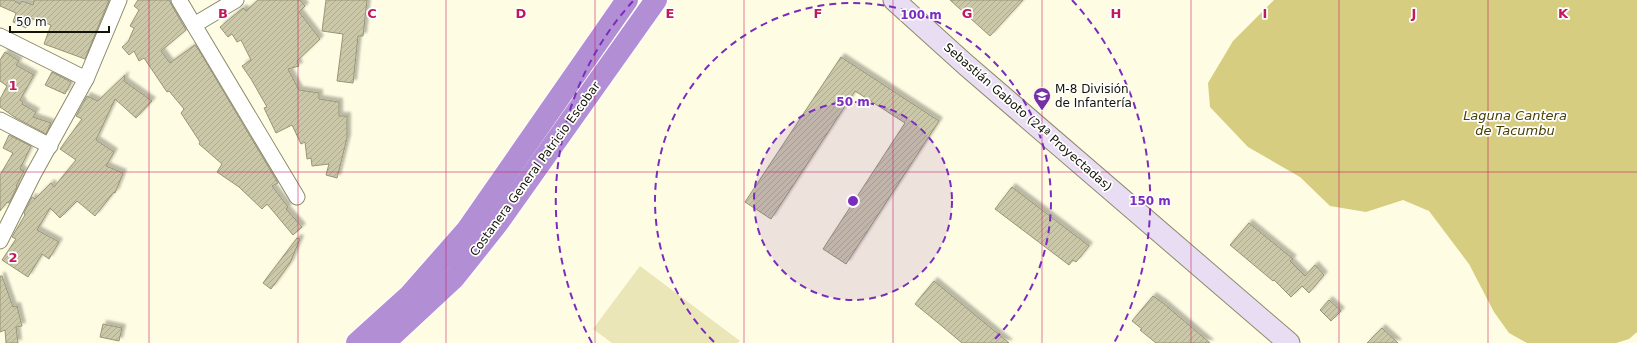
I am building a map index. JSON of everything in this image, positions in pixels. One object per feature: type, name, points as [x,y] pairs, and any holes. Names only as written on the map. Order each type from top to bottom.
[{"type":"highway","name":"Costanera General Patricio Escobar","points":[[357,343],[409,296],[467,230],[627,0]]},
{"type":"highway","name":"Costanera General Patricio Escobar","points":[[384,343],[454,278],[497,224],[656,0]]},
{"type":"street","points":[[0,242],[33,175],[86,79],[119,0]]},
{"type":"street","points":[[179,0],[297,197]]},
{"type":"street","points":[[194,25],[236,0]]},
{"type":"street","name":"Sebastián Gaboto (24ª Proyectadas)","points":[[894,0],[966,65],[1289,343]]},
{"type":"street","points":[[0,36],[86,79]]},
{"type":"street","points":[[0,120],[50,146]]},
{"type":"shaded area","points":[[640,266],[740,341],[738,343],[612,343],[593,329]]},
{"type":"water","name":"Laguna Cantera de Tacumbu","points":[[1274,0],[1637,0],[1637,332],[1629,339],[1616,343],[1527,343],[1509,333],[1494,312],[1469,264],[1429,211],[1403,200],[1366,212],[1330,206],[1300,177],[1248,147],[1210,107],[1208,83],[1233,41]]},
{"type":"building","points":[[0,0],[13,0],[20,4],[22,1],[33,5],[34,0],[109,0],[85,59],[44,44],[51,25],[30,18],[26,28],[13,22],[16,13],[0,6]]},
{"type":"building","points":[[138,0],[169,0],[186,30],[161,51],[170,63],[195,45],[278,183],[272,186],[288,207],[286,209],[302,227],[293,235],[267,204],[262,209],[239,187],[217,172],[222,164],[199,144],[200,142],[181,113],[184,109],[169,91],[167,92],[144,58],[139,61],[134,51],[129,55],[122,47],[128,42],[134,28],[130,26],[139,10],[134,6]]},
{"type":"building","points":[[258,0],[300,0],[305,6],[299,12],[320,39],[297,61],[299,66],[288,69],[299,90],[319,93],[319,99],[339,102],[339,116],[347,116],[347,138],[337,178],[326,175],[329,164],[312,166],[311,158],[307,159],[305,142],[301,144],[292,125],[276,133],[264,108],[267,107],[242,66],[251,60],[241,40],[237,42],[232,34],[228,37],[220,27],[243,8],[246,11]]},
{"type":"building","points":[[326,0],[367,0],[363,36],[358,36],[353,83],[337,81],[343,34],[322,31]]},
{"type":"building","points":[[950,0],[1023,0],[990,36]]},
{"type":"building","points":[[5,52],[19,61],[16,65],[34,75],[20,100],[23,102],[22,104],[36,112],[33,117],[51,123],[46,134],[16,118],[0,107],[0,99],[7,86],[0,81],[0,60]]},
{"type":"building","points":[[841,57],[939,121],[846,264],[823,249],[905,123],[855,91],[771,219],[745,202]]},
{"type":"building","points":[[52,72],[71,82],[65,94],[45,85]]},
{"type":"building","points":[[125,75],[124,81],[152,101],[136,118],[115,99],[96,140],[114,152],[106,166],[123,173],[115,193],[114,192],[95,216],[77,201],[60,218],[50,208],[37,230],[59,242],[49,259],[42,254],[28,277],[2,260],[16,239],[12,237],[25,215],[24,213],[32,197],[35,199],[51,183],[54,187],[76,160],[60,149],[82,119],[76,116],[87,96],[98,101]]},
{"type":"building","points":[[9,135],[31,146],[20,169],[24,171],[16,186],[17,187],[9,203],[7,202],[0,211],[0,175],[13,153],[3,148]]},
{"type":"building","points":[[1012,187],[1089,246],[1076,262],[1073,260],[1069,265],[995,209]]},
{"type":"building","points":[[1249,223],[1293,259],[1290,261],[1305,276],[1315,265],[1324,275],[1309,293],[1302,286],[1291,297],[1274,280],[1273,281],[1230,245]]},
{"type":"building","points":[[297,238],[300,239],[290,263],[271,289],[263,283]]},
{"type":"building","points":[[0,276],[2,276],[13,307],[17,306],[22,326],[16,327],[18,343],[6,343],[5,330],[0,332]]},
{"type":"building","points":[[934,281],[1009,343],[962,343],[915,304]]},
{"type":"building","points":[[1153,296],[1210,343],[1156,343],[1140,330],[1142,329],[1132,321]]},
{"type":"building","points":[[1329,300],[1341,311],[1331,321],[1320,310]]},
{"type":"building","points":[[103,324],[122,328],[119,341],[100,337]]},
{"type":"building","points":[[1382,328],[1398,343],[1367,343]]},
{"type":"place","name":"M-8 División de Infantería","points":[[1042,111]]}]
